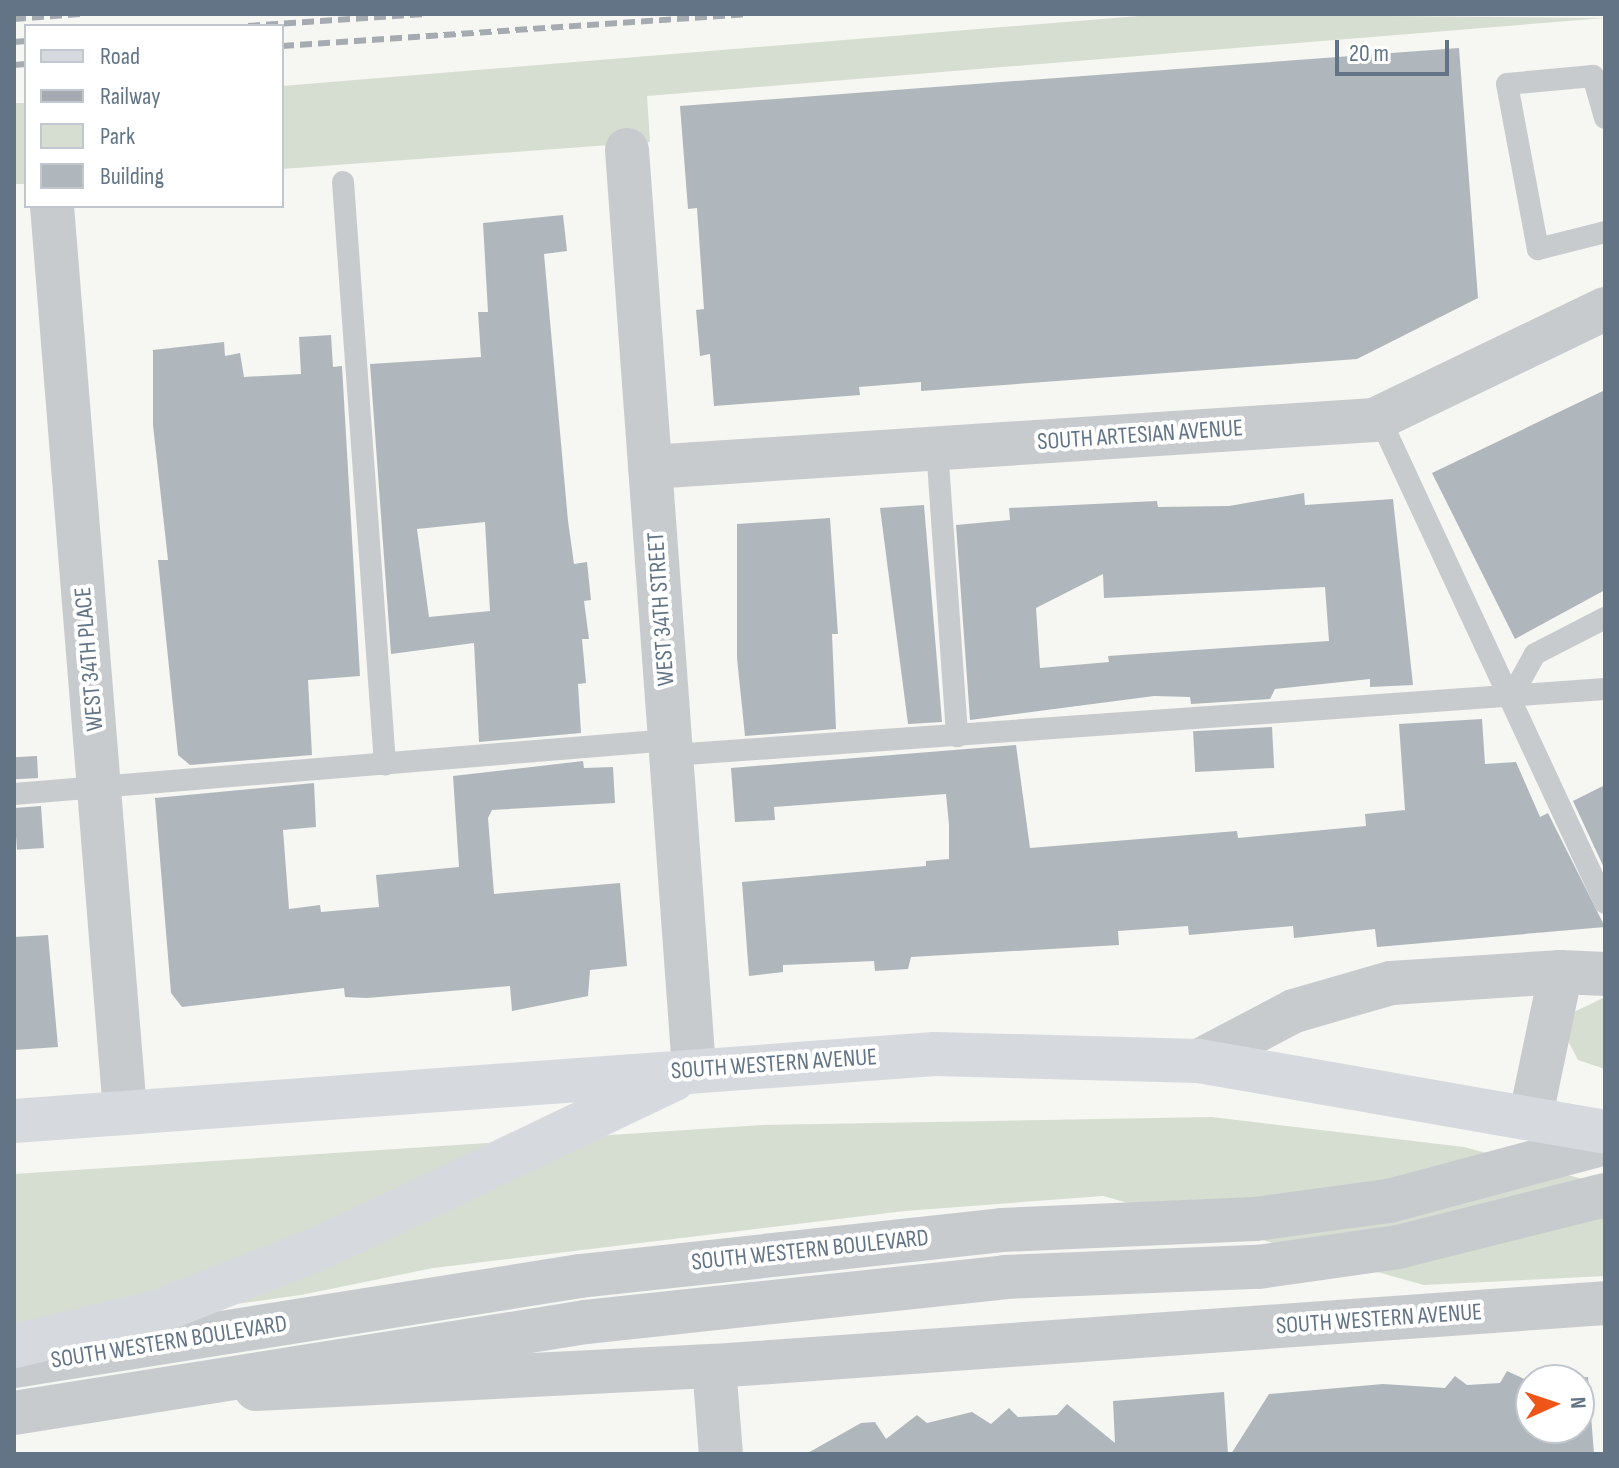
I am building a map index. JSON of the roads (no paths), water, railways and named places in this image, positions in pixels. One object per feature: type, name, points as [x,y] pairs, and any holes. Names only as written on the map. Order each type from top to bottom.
[{"type":"main road","name":"SOUTH WESTERN AVENUE","points":[[14,1121],[694,1069],[935,1054],[1199,1061],[1531,1115],[1605,1132]]},
{"type":"main road","points":[[14,1346],[157,1312],[322,1247],[694,1069]]},
{"type":"street","name":"WEST 34TH STREET","points":[[627,150],[694,1069]]},
{"type":"street","name":"WEST 34TH PLACE","points":[[52,208],[125,1112]]},
{"type":"street","name":"SOUTH ARTESIAN AVENUE","points":[[650,467],[1379,417],[1605,309]]},
{"type":"street","points":[[1531,1115],[1561,972]]},
{"type":"street","points":[[1199,1061],[1294,1011],[1391,983],[1561,972],[1605,974]]},
{"type":"street","name":"SOUTH WESTERN BOULEVARD","points":[[14,1366],[580,1276],[1002,1230],[1255,1219],[1389,1201],[1605,1143]]},
{"type":"street","name":"SOUTH WESTERN BOULEVARD","points":[[14,1413],[586,1322],[1005,1277],[1274,1265],[1398,1247],[1605,1195]]},
{"type":"street","name":"SOUTH WESTERN AVENUE","points":[[146,1393],[714,1366],[1605,1303]]},
{"type":"street","points":[[714,1366],[721,1454]]},
{"type":"lane","points":[[1605,118],[1593,76],[1507,84],[1538,249],[1605,232]]},
{"type":"lane","points":[[343,182],[385,764]]},
{"type":"lane","points":[[1379,417],[1605,903]]},
{"type":"lane","points":[[937,448],[957,736]]},
{"type":"lane","points":[[1510,699],[1535,654],[1605,618]]},
{"type":"lane","points":[[14,794],[385,764],[671,747],[957,736],[1510,699],[1605,689]]},
{"type":"railway","points":[[14,19],[80,14]]},
{"type":"railway","points":[[278,24],[425,14]]},
{"type":"railway","points":[[284,46],[746,14]]},
{"type":"railway","points":[[14,42],[24,41]]},
{"type":"railway","points":[[14,65],[24,64]]}]
